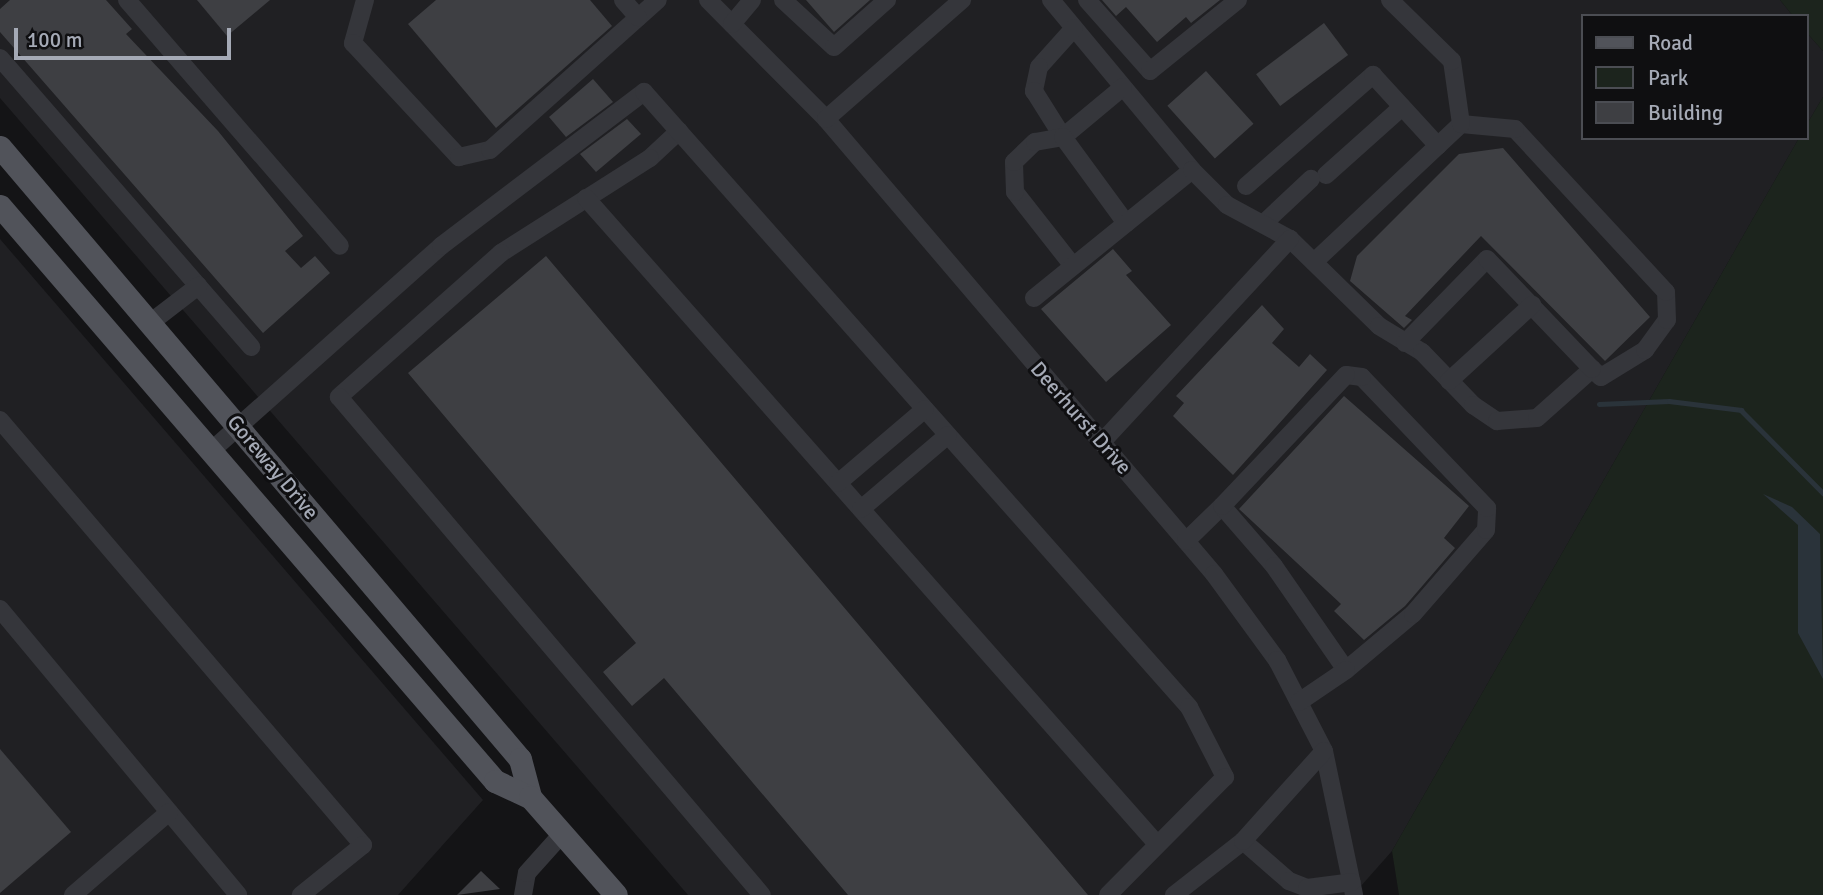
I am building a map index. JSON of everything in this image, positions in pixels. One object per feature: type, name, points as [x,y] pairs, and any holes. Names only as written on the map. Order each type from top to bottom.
[{"type":"main road","name":"Goreway Drive","points":[[0,147],[520,759],[530,797]]},
{"type":"main road","name":"Goreway Drive","points":[[0,206],[495,781],[530,797],[616,895]]},
{"type":"street","points":[[127,0],[340,246]]},
{"type":"street","points":[[365,0],[353,43],[459,156],[490,150],[658,0]]},
{"type":"street","points":[[623,0],[638,17]]},
{"type":"street","points":[[732,24],[752,0]]},
{"type":"street","points":[[783,0],[834,47],[887,0]]},
{"type":"street","points":[[826,119],[962,0]]},
{"type":"street","points":[[1051,0],[1192,170],[1227,205],[1290,239],[1405,343],[1497,421],[1518,422],[1537,418],[1592,369]]},
{"type":"street","points":[[1087,0],[1150,71],[1238,0]]},
{"type":"street","points":[[1390,0],[1452,61],[1461,124]]},
{"type":"street","name":"Deerhurst Drive","points":[[715,2],[732,24],[826,119],[1102,442],[1186,541],[1277,660],[1324,751],[1353,889]]},
{"type":"street","points":[[1074,28],[1039,67],[1034,91],[1063,137],[1126,223]]},
{"type":"street","points":[[0,58],[251,346]]},
{"type":"street","points":[[1246,186],[1373,75],[1438,146]]},
{"type":"street","points":[[1073,266],[1015,192],[1012,177],[1014,162],[1035,142],[1063,137],[1123,87]]},
{"type":"street","points":[[211,451],[441,246],[644,92],[1189,707],[1225,777],[1108,895]]},
{"type":"street","points":[[1263,224],[1402,107]]},
{"type":"street","points":[[1314,262],[1461,124],[1515,129],[1666,292],[1667,320],[1645,350],[1601,377],[1487,259],[1405,343]]},
{"type":"street","points":[[679,131],[650,158],[501,253],[339,397],[762,895]]},
{"type":"street","points":[[1034,298],[1192,170]]},
{"type":"street","points":[[586,198],[1157,844]]},
{"type":"street","points":[[1102,442],[1290,239]]},
{"type":"street","points":[[150,323],[198,286]]},
{"type":"street","points":[[1450,381],[1531,306]]},
{"type":"street","points":[[1186,541],[1346,375],[1362,377],[1487,508],[1486,530],[1413,614],[1346,670],[1298,702]]},
{"type":"street","points":[[838,483],[925,408]]},
{"type":"street","points":[[0,420],[363,845],[301,895]]},
{"type":"street","points":[[861,509],[948,435]]},
{"type":"street","points":[[1222,506],[1274,565],[1346,670]]},
{"type":"street","points":[[0,609],[238,895]]},
{"type":"street","points":[[1174,895],[1243,841],[1324,751]]},
{"type":"street","points":[[73,895],[169,812]]},
{"type":"street","points":[[523,895],[531,866],[562,834]]},
{"type":"street","points":[[1243,841],[1289,880],[1307,887],[1353,889]]},
{"type":"shaded area","points":[[0,0],[1780,0],[1791,14],[1582,14],[1582,140],[1798,140],[1392,851],[1353,895],[688,895],[0,98]]},
{"type":"shaded area","points":[[1809,35],[1823,51],[1823,97],[1809,121]]},
{"type":"shaded area","points":[[0,239],[483,800],[398,895],[0,895]]},
{"type":"shaded area","points":[[1763,494],[1792,507],[1820,534],[1823,679],[1798,633],[1798,525]]},
{"type":"green space","points":[[1780,0],[1823,0],[1823,51],[1809,35],[1809,14],[1791,14]]},
{"type":"green space","points":[[1823,97],[1823,895],[1399,895],[1392,851],[1798,140],[1809,140],[1809,121]]},
{"type":"building","points":[[10,0],[106,0],[132,29],[126,34],[218,131],[303,236],[285,251],[301,268],[315,256],[330,273],[263,333],[0,32],[0,9]]},
{"type":"building","points":[[197,0],[270,0],[227,36]]},
{"type":"building","points":[[436,0],[590,0],[612,26],[496,128],[408,24]]},
{"type":"building","points":[[806,0],[870,0],[834,32]]},
{"type":"building","points":[[1102,0],[1220,0],[1191,23],[1186,17],[1157,42],[1126,7],[1116,16]]},
{"type":"building","points":[[1324,23],[1348,55],[1280,106],[1256,74]]},
{"type":"building","points":[[1206,71],[1254,124],[1215,159],[1167,106]]},
{"type":"building","points":[[593,79],[613,102],[566,137],[549,117]]},
{"type":"building","points":[[627,119],[641,134],[596,172],[580,154]]},
{"type":"building","points":[[1503,148],[1650,317],[1605,361],[1481,236],[1405,316],[1412,320],[1404,328],[1350,281],[1357,256],[1459,154]]},
{"type":"building","points":[[1113,249],[1132,271],[1126,275],[1171,325],[1106,382],[1041,309]]},
{"type":"building","points":[[546,256],[1088,895],[848,895],[664,678],[632,706],[603,672],[636,643],[408,373]]},
{"type":"building","points":[[1262,305],[1284,329],[1272,343],[1299,367],[1310,354],[1327,370],[1233,475],[1173,416],[1184,403],[1176,396]]},
{"type":"building","points":[[1344,396],[1469,506],[1444,538],[1455,548],[1405,606],[1364,640],[1334,611],[1341,604],[1239,509]]},
{"type":"building","points":[[0,749],[71,832],[0,893]]},
{"type":"building","points":[[481,871],[500,889],[457,895]]},
{"type":"waterway","points":[[1599,404],[1669,401],[1741,410],[1823,493]]}]
